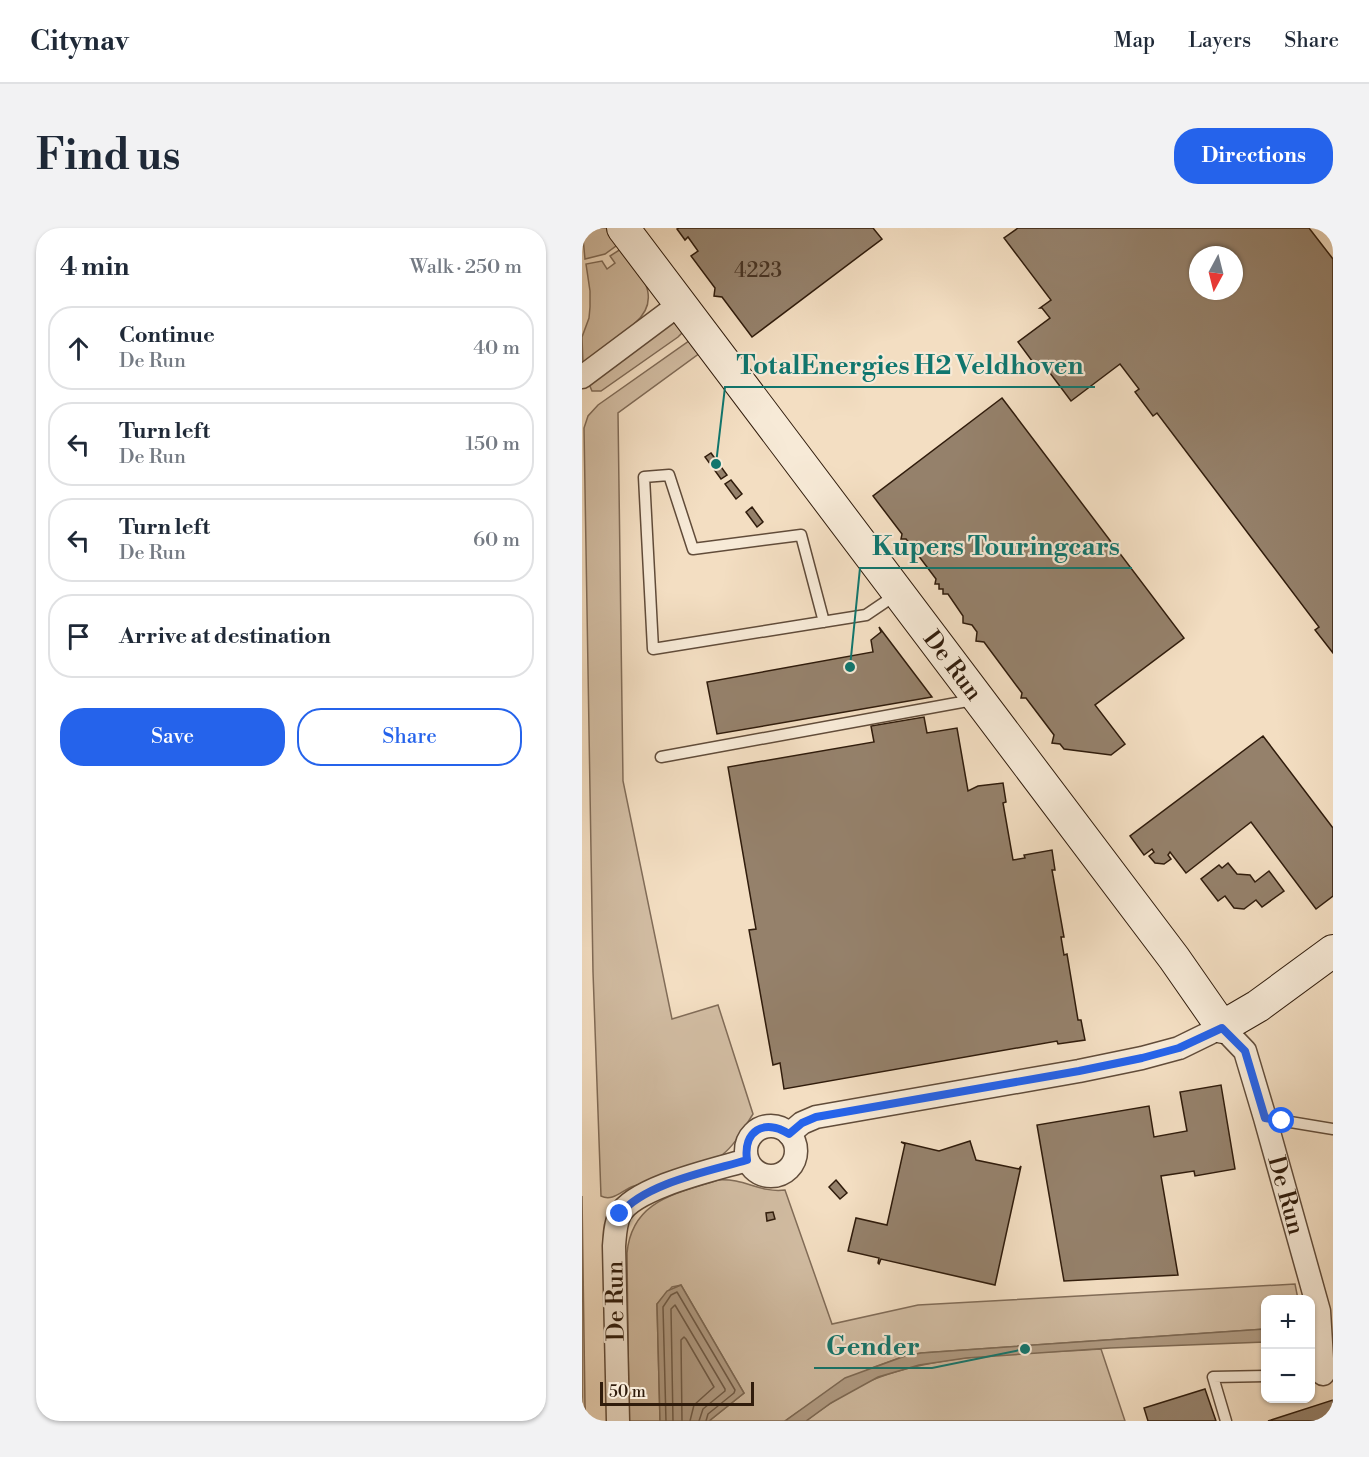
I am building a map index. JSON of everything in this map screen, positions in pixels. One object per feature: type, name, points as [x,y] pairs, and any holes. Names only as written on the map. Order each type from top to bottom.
[{"type":"street","name":"De Run","points":[[623,228],[1174,958],[1222,1028],[1245,1051],[1314,1290],[1320,1321],[1322,1373]]},
{"type":"street","points":[[582,376],[681,303]]},
{"type":"street","points":[[789,1134],[802,1123],[816,1117],[1079,1071],[1179,1048],[1222,1028],[1258,1006],[1333,951]]},
{"type":"street","points":[[768,1126],[779,1128],[789,1134],[796,1146],[795,1160],[787,1171],[774,1176],[762,1175],[753,1169],[747,1160],[746,1149],[749,1138],[757,1130],[768,1126]]},
{"type":"street","name":"De Run","points":[[618,1421],[614,1246],[620,1214],[628,1204],[643,1194],[695,1175],[747,1160]]},
{"type":"lane","points":[[824,622],[801,535],[693,549],[669,475],[644,477],[653,649],[824,622],[866,615],[899,593]]},
{"type":"lane","points":[[661,758],[979,699]]},
{"type":"lane","points":[[1265,1118],[1333,1129]]},
{"type":"lane","points":[[1226,1421],[1213,1377],[1261,1376]]},
{"type":"shaded area","points":[[582,228],[610,228],[620,243],[605,254],[585,259]]},
{"type":"shaded area","points":[[624,247],[642,275],[646,285],[648,304],[635,323],[637,326],[583,365],[582,337],[589,318],[590,307],[586,264],[602,261],[607,269],[615,263],[610,256]]},
{"type":"shaded area","points":[[674,321],[684,331],[678,337],[601,391],[592,391],[589,384]]},
{"type":"shaded area","points":[[689,341],[704,350],[618,413],[623,781],[672,1019],[718,1005],[753,1114],[739,1136],[722,1155],[693,1168],[634,1186],[610,1198],[601,1196],[593,972],[584,428],[588,416],[598,405]]},
{"type":"shaded area","points":[[718,1180],[728,1180],[767,1189],[785,1190],[832,1324],[918,1305],[1295,1284],[1297,1295],[1261,1295],[1261,1329],[921,1353],[905,1356],[869,1369],[785,1421],[709,1421],[744,1393],[681,1285],[672,1287],[657,1304],[660,1421],[629,1421],[627,1253],[631,1235],[637,1221],[647,1210],[672,1195]]},
{"type":"shaded area","points":[[582,1196],[585,1405],[586,1421],[582,1421]]},
{"type":"shaded area","points":[[1101,1349],[1125,1421],[806,1421],[851,1390],[880,1377],[906,1369],[961,1358]]},
{"type":"water","points":[[681,1285],[744,1393],[709,1421],[660,1421],[657,1304],[667,1291]]},
{"type":"water","points":[[1261,1329],[1261,1342],[1110,1348],[966,1358],[919,1365],[878,1377],[831,1403],[806,1421],[785,1421],[845,1378],[905,1356]]},
{"type":"building","points":[[873,228],[882,239],[752,337],[722,297],[714,296],[715,288],[691,256],[698,251],[688,237],[685,240],[677,229]]},
{"type":"building","points":[[1018,228],[1309,228],[1333,259],[1333,653],[1315,630],[1319,627],[1157,413],[1153,416],[1135,392],[1139,389],[1120,364],[1071,401],[1044,365],[1038,369],[1018,342],[1050,318],[1040,308],[1051,300],[1004,238]]},
{"type":"building","points":[[1002,398],[1184,638],[1095,705],[1125,744],[1111,755],[1064,749],[1060,744],[1052,743],[1054,735],[1026,698],[1021,698],[1022,693],[984,642],[976,641],[977,632],[972,625],[963,623],[963,616],[948,594],[943,594],[943,589],[939,589],[939,584],[935,584],[936,579],[906,539],[901,539],[902,534],[873,496]]},
{"type":"building","points":[[711,453],[727,475],[721,479],[705,457]]},
{"type":"building","points":[[731,480],[742,494],[736,499],[725,484]]},
{"type":"building","points":[[752,507],[763,522],[757,527],[746,512]]},
{"type":"building","points":[[879,627],[932,697],[717,734],[707,682],[873,652],[871,640],[881,632]]},
{"type":"building","points":[[924,717],[927,733],[957,728],[968,791],[978,786],[1003,783],[1006,802],[1003,803],[1013,860],[1025,858],[1024,855],[1052,850],[1055,870],[1052,870],[1064,937],[1061,937],[1064,955],[1067,954],[1078,1020],[1081,1020],[1085,1040],[1058,1044],[1057,1041],[784,1089],[780,1063],[773,1065],[749,930],[756,929],[728,767],[874,742],[871,726]]},
{"type":"building","points":[[1263,736],[1333,828],[1333,896],[1316,909],[1251,822],[1186,873],[1170,852],[1168,855],[1171,859],[1164,864],[1155,863],[1149,856],[1154,852],[1152,849],[1144,855],[1130,836]]},
{"type":"building","points":[[1228,863],[1237,874],[1250,875],[1255,882],[1269,871],[1284,891],[1262,907],[1256,900],[1244,909],[1234,908],[1225,896],[1218,901],[1201,879],[1219,865],[1222,868]]},
{"type":"building","points":[[1221,1085],[1235,1169],[1195,1176],[1194,1171],[1161,1176],[1178,1275],[1064,1281],[1037,1125],[1149,1106],[1154,1137],[1187,1131],[1180,1092]]},
{"type":"building","points":[[970,1141],[976,1160],[1019,1169],[1021,1166],[995,1285],[881,1259],[879,1264],[879,1258],[848,1251],[856,1218],[887,1225],[905,1144],[901,1142],[939,1151]]},
{"type":"building","points":[[836,1180],[847,1193],[840,1199],[829,1187]]},
{"type":"building","points":[[773,1212],[775,1219],[767,1221],[766,1213]]},
{"type":"building","points":[[1205,1389],[1216,1421],[1148,1421],[1144,1408]]},
{"type":"building","points":[[1333,1400],[1333,1421],[1268,1421]]},
{"type":"place","name":"TotalEnergies H2 Veldhoven","points":[[716,464]]},
{"type":"place","name":"Kupers Touringcars","points":[[850,667]]},
{"type":"place","name":"Gender","points":[[1025,1349]]},
{"type":"route","points":[[620,1214],[628,1204],[643,1194],[695,1175],[747,1160],[746,1149],[749,1138],[757,1130],[768,1126],[779,1128],[789,1134],[802,1123],[816,1117],[1142,1058],[1179,1048],[1222,1028],[1245,1051],[1265,1118],[1282,1121]]}]
